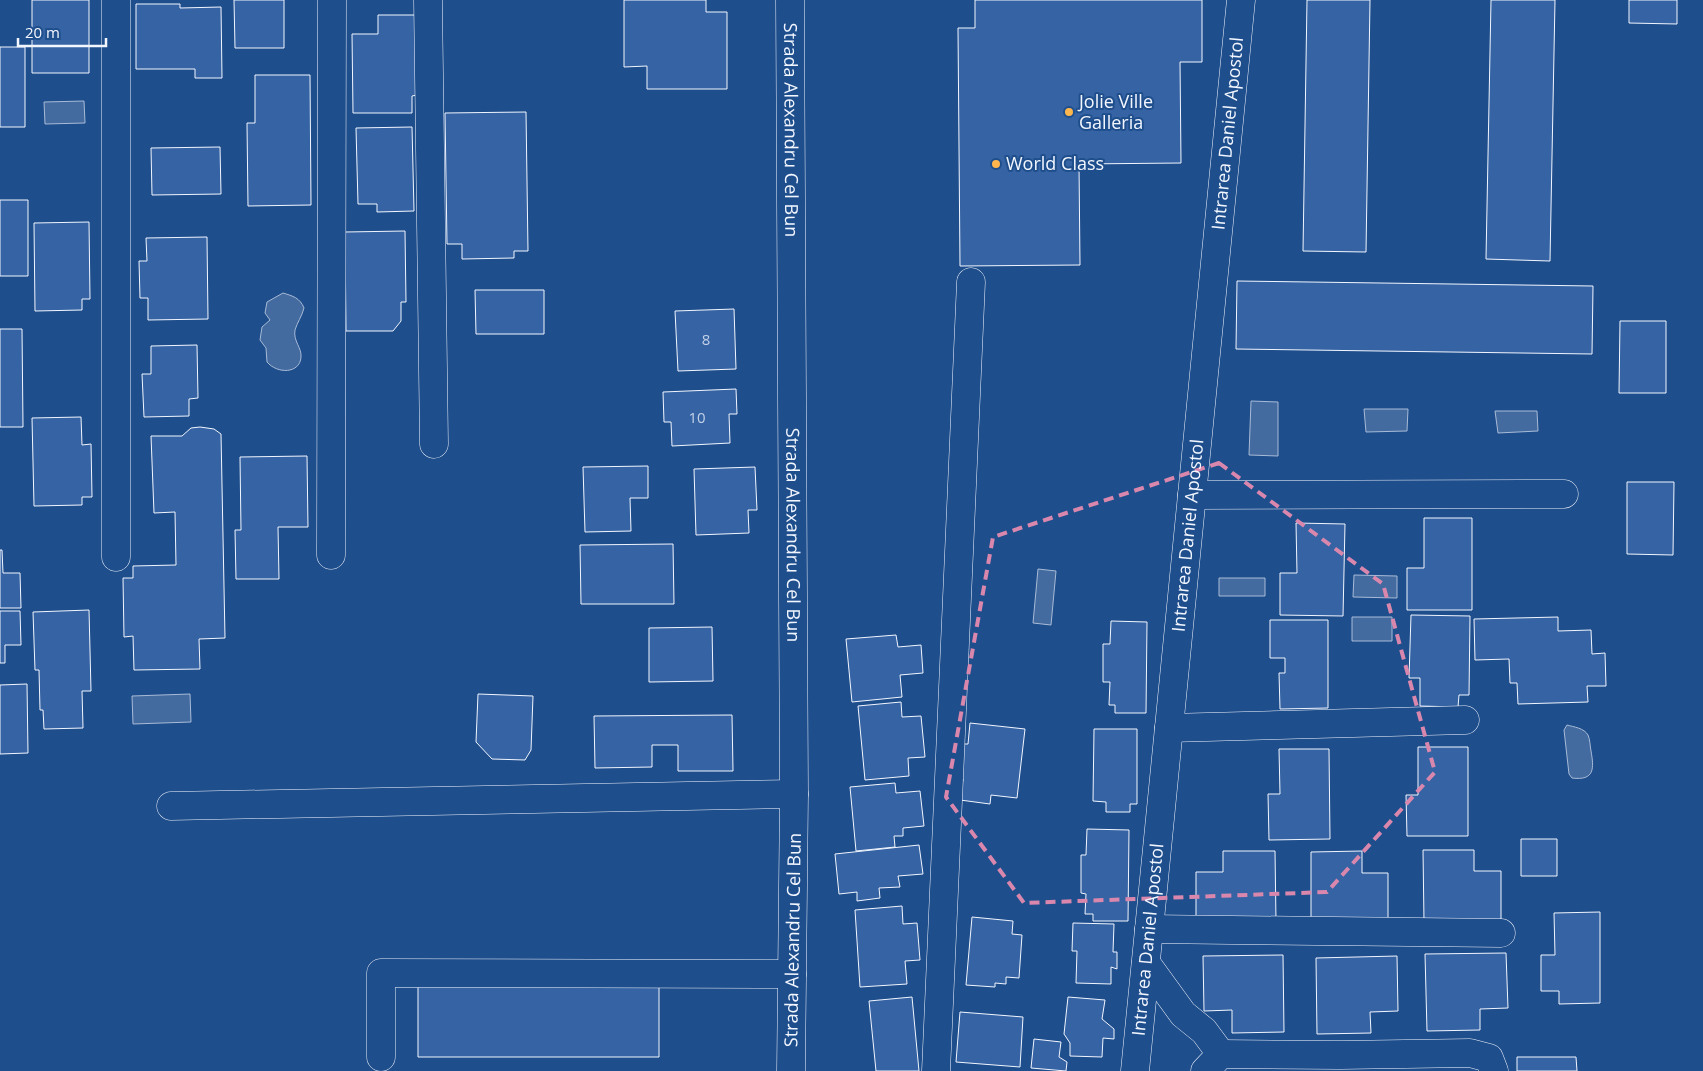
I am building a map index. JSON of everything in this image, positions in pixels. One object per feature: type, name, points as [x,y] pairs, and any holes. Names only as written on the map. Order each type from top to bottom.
[{"type":"street","points":[[116,0],[116,557]]},
{"type":"street","points":[[331,555],[332,0]]},
{"type":"street","points":[[428,0],[434,444]]},
{"type":"street","name":"Strada Alexandru Cel Bun","points":[[790,0],[794,794],[792,1071]]},
{"type":"street","name":"Intrarea Daniel Apostol","points":[[1135,1071],[1241,0]]},
{"type":"street","points":[[936,1071],[971,282]]},
{"type":"street","points":[[1192,495],[1564,494]]},
{"type":"street","points":[[1169,728],[1465,720]]},
{"type":"street","points":[[170,806],[794,794]]},
{"type":"street","points":[[1149,929],[1501,933]]},
{"type":"street","points":[[1146,963],[1183,1014],[1204,1031],[1213,1062],[1341,1063],[1470,1053],[1489,1058],[1494,1071]]},
{"type":"street","points":[[381,1056],[381,973],[792,974]]},
{"type":"highlighted area","points":[[1219,463],[1383,584],[1435,772],[1327,892],[1024,903],[946,797],[993,537]]},
{"type":"water","points":[[84,101],[85,123],[45,124],[44,102]]},
{"type":"water","points":[[283,293],[296,298],[304,308],[295,330],[295,338],[301,354],[300,363],[297,367],[287,370],[276,369],[267,362],[266,348],[260,340],[262,327],[270,320],[265,313],[267,302]]},
{"type":"water","points":[[1251,401],[1278,402],[1278,456],[1249,455]]},
{"type":"water","points":[[1364,409],[1408,409],[1407,431],[1366,432]]},
{"type":"water","points":[[1495,411],[1537,411],[1538,431],[1498,433]]},
{"type":"water","points":[[1038,569],[1056,571],[1051,625],[1033,623]]},
{"type":"water","points":[[1354,575],[1397,576],[1397,598],[1353,597]]},
{"type":"water","points":[[1219,578],[1265,578],[1265,596],[1219,596]]},
{"type":"water","points":[[1352,617],[1392,617],[1392,641],[1352,641]]},
{"type":"water","points":[[190,694],[191,722],[133,724],[132,696]]},
{"type":"water","points":[[1567,725],[1581,729],[1589,737],[1592,768],[1589,775],[1585,777],[1572,778],[1569,774],[1564,730]]},
{"type":"building","points":[[32,0],[89,0],[89,73],[32,73]]},
{"type":"building","points":[[234,0],[284,0],[284,48],[235,48]]},
{"type":"building","points":[[624,0],[706,0],[706,12],[727,12],[727,89],[647,89],[647,66],[624,67]]},
{"type":"building","name":"Jolie Ville Galleria","points":[[975,0],[1202,0],[1202,62],[1180,62],[1181,163],[1079,164],[1080,265],[960,266],[958,28],[975,28]]},
{"type":"building","points":[[1307,0],[1370,0],[1366,252],[1303,251]]},
{"type":"building","points":[[1491,0],[1555,0],[1550,261],[1486,259]]},
{"type":"building","points":[[1629,0],[1677,0],[1677,24],[1629,23]]},
{"type":"building","points":[[136,4],[180,4],[180,8],[221,7],[222,78],[195,78],[195,69],[136,69]]},
{"type":"building","points":[[378,15],[416,15],[417,95],[412,96],[412,113],[353,113],[352,34],[378,34]]},
{"type":"building","points":[[0,47],[25,47],[25,127],[0,127]]},
{"type":"building","points":[[255,75],[310,75],[311,205],[248,206],[247,123],[255,123]]},
{"type":"building","points":[[526,112],[528,251],[514,251],[514,258],[462,259],[462,244],[447,244],[445,113]]},
{"type":"building","points":[[412,127],[414,211],[377,212],[377,204],[358,204],[356,128]]},
{"type":"building","points":[[220,147],[221,194],[152,195],[151,148]]},
{"type":"building","points":[[0,200],[28,200],[28,276],[0,276]]},
{"type":"building","points":[[89,222],[90,299],[82,299],[82,310],[35,311],[34,223]]},
{"type":"building","points":[[405,231],[406,302],[401,302],[401,321],[393,331],[346,331],[345,232]]},
{"type":"building","points":[[207,237],[208,319],[148,320],[148,298],[140,298],[139,261],[147,261],[146,238]]},
{"type":"building","points":[[1237,281],[1593,286],[1592,354],[1236,349]]},
{"type":"building","points":[[475,290],[544,290],[544,334],[476,334]]},
{"type":"building","points":[[734,309],[736,369],[678,371],[675,311]]},
{"type":"building","points":[[1620,321],[1666,321],[1666,393],[1619,393]]},
{"type":"building","points":[[0,329],[22,329],[23,427],[0,427]]},
{"type":"building","points":[[197,345],[198,398],[189,399],[189,416],[144,417],[142,374],[151,374],[151,346]]},
{"type":"building","points":[[736,389],[737,414],[729,414],[730,443],[672,446],[671,422],[664,422],[663,392]]},
{"type":"building","points":[[81,417],[82,445],[91,444],[92,497],[82,497],[82,505],[34,506],[32,418]]},
{"type":"building","points":[[191,428],[214,429],[221,434],[225,638],[199,639],[200,669],[134,670],[133,636],[124,637],[123,578],[133,578],[133,566],[176,565],[175,512],[154,513],[151,436],[182,436]]},
{"type":"building","points":[[307,456],[308,527],[278,527],[279,579],[236,579],[235,530],[241,530],[240,457]]},
{"type":"building","points":[[648,466],[648,498],[630,498],[631,531],[585,532],[583,467]]},
{"type":"building","points":[[755,467],[757,510],[748,510],[749,533],[696,535],[694,469]]},
{"type":"building","points":[[1627,482],[1674,482],[1673,555],[1627,554]]},
{"type":"building","points":[[1424,518],[1472,518],[1472,610],[1407,610],[1407,568],[1424,568]]},
{"type":"building","points":[[1296,523],[1345,524],[1343,616],[1280,615],[1280,573],[1297,573]]},
{"type":"building","points":[[673,544],[674,604],[581,604],[580,545]]},
{"type":"building","points":[[0,550],[2,550],[3,573],[20,573],[21,608],[0,608]]},
{"type":"building","points":[[89,610],[91,691],[82,691],[83,728],[44,729],[43,710],[40,710],[39,670],[35,670],[33,612]]},
{"type":"building","points":[[0,611],[20,611],[21,645],[5,645],[5,663],[0,663]]},
{"type":"building","points":[[1411,615],[1470,616],[1469,695],[1459,695],[1458,707],[1420,706],[1420,678],[1409,678]]},
{"type":"building","points":[[1558,617],[1558,631],[1591,630],[1592,654],[1605,653],[1606,686],[1587,686],[1588,702],[1518,704],[1517,683],[1510,683],[1509,659],[1475,660],[1474,619]]},
{"type":"building","points":[[1270,620],[1328,620],[1328,708],[1280,709],[1279,673],[1285,673],[1285,658],[1270,658]]},
{"type":"building","points":[[1111,621],[1147,622],[1146,713],[1115,713],[1115,705],[1109,705],[1110,682],[1103,682],[1103,644],[1110,644]]},
{"type":"building","points":[[712,627],[713,681],[649,682],[649,628]]},
{"type":"building","points":[[896,635],[898,647],[921,645],[923,673],[900,675],[902,697],[852,702],[846,639]]},
{"type":"building","points":[[27,684],[28,753],[0,754],[0,685]]},
{"type":"building","points":[[478,694],[533,696],[531,750],[525,760],[492,759],[476,742]]},
{"type":"building","points":[[901,702],[902,717],[921,716],[925,757],[908,758],[909,776],[865,780],[858,706]]},
{"type":"building","points":[[732,715],[733,771],[678,771],[678,745],[652,745],[652,767],[595,768],[594,716]]},
{"type":"building","points":[[970,723],[1025,729],[1017,798],[991,795],[990,804],[960,800],[963,779],[959,777],[963,744],[968,744]]},
{"type":"building","points":[[1094,729],[1137,729],[1137,804],[1130,804],[1130,812],[1106,812],[1106,802],[1093,801]]},
{"type":"building","points":[[1418,747],[1468,747],[1468,836],[1407,836],[1406,795],[1418,795]]},
{"type":"building","points":[[1279,749],[1329,749],[1330,839],[1269,840],[1268,794],[1280,794]]},
{"type":"building","points":[[895,783],[896,793],[920,791],[924,826],[903,828],[903,836],[894,836],[895,847],[856,851],[850,787]]},
{"type":"building","points":[[1087,829],[1129,830],[1128,921],[1093,921],[1093,914],[1085,914],[1086,894],[1081,893],[1081,855],[1086,855]]},
{"type":"building","points":[[1521,839],[1557,839],[1557,876],[1521,876]]},
{"type":"building","points":[[919,845],[923,874],[898,876],[900,887],[879,888],[880,898],[857,901],[857,892],[839,894],[835,854]]},
{"type":"building","points":[[1423,850],[1474,850],[1474,871],[1501,871],[1501,922],[1424,922]]},
{"type":"building","points":[[1223,851],[1275,851],[1276,922],[1196,922],[1196,872],[1223,872]]},
{"type":"building","points":[[1362,851],[1362,873],[1388,873],[1388,923],[1311,924],[1311,852]]},
{"type":"building","points":[[902,906],[903,924],[917,923],[920,960],[905,961],[907,984],[860,987],[855,910]]},
{"type":"building","points":[[1600,912],[1600,1003],[1559,1004],[1559,991],[1541,991],[1541,955],[1555,955],[1554,913]]},
{"type":"building","points":[[972,917],[1013,921],[1012,934],[1022,935],[1019,978],[1006,977],[1006,984],[995,983],[995,987],[966,985]]},
{"type":"building","points":[[1073,923],[1114,924],[1113,952],[1117,952],[1117,969],[1111,967],[1111,984],[1076,983],[1077,951],[1072,951]]},
{"type":"building","points":[[1506,953],[1508,1008],[1480,1009],[1480,1030],[1427,1031],[1425,954]]},
{"type":"building","points":[[1283,955],[1284,1032],[1232,1033],[1232,1010],[1204,1011],[1203,956]]},
{"type":"building","points":[[1397,956],[1398,1011],[1370,1012],[1371,1033],[1317,1034],[1316,958]]},
{"type":"building","points":[[418,982],[659,982],[659,1057],[418,1057]]},
{"type":"building","points":[[912,997],[919,1071],[876,1071],[869,1001]]},
{"type":"building","points":[[1068,997],[1105,1000],[1102,1019],[1114,1029],[1114,1039],[1103,1038],[1102,1057],[1070,1056],[1070,1043],[1064,1034]]},
{"type":"building","points":[[960,1012],[1023,1017],[1020,1067],[956,1062]]},
{"type":"building","points":[[1034,1039],[1061,1042],[1059,1057],[1067,1062],[1066,1071],[1031,1068]]},
{"type":"building","points":[[1517,1057],[1576,1057],[1577,1071],[1517,1071]]},
{"type":"place","name":"Jolie Ville Galleria","points":[[1069,112]]},
{"type":"place","name":"World Class","points":[[996,164]]}]
